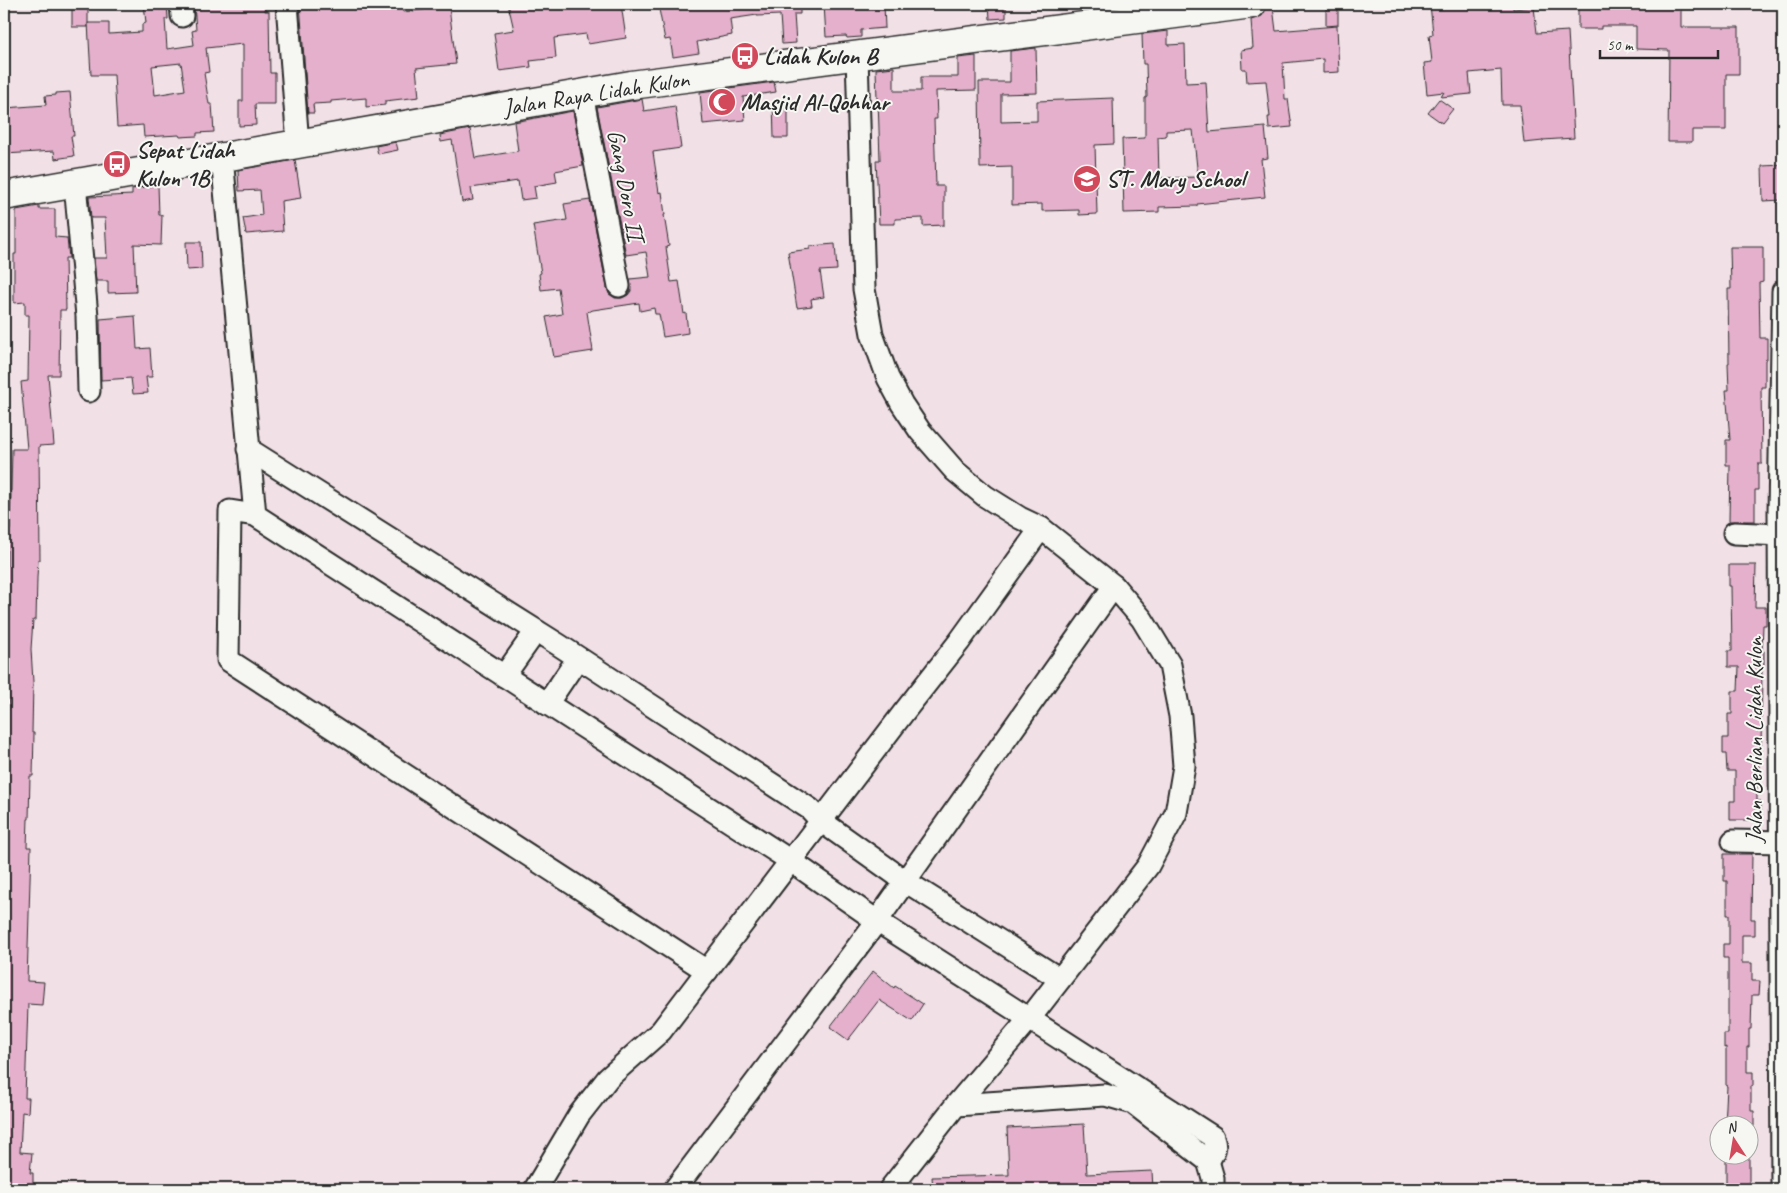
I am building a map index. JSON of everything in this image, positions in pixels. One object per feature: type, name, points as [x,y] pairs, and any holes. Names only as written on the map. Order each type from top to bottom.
[{"type":"main road","name":"Jalan Raya Lidah Kulon","points":[[4,196],[631,85],[1252,4]]},
{"type":"street","points":[[287,4],[298,144]]},
{"type":"street","points":[[857,56],[864,290],[872,334],[888,378],[920,431],[955,471],[985,496],[1020,518],[1041,528],[1114,586],[1142,619],[1170,664],[1180,716],[1184,766],[1176,813],[1148,866],[1030,1018],[956,1105],[890,1189]]},
{"type":"street","name":"Gang Doro II","points":[[582,94],[619,286]]},
{"type":"street","points":[[222,157],[255,515]]},
{"type":"street","points":[[75,183],[87,316],[89,391]]},
{"type":"street","name":"Jalan Berlian Lidah Kulon","points":[[1782,1189],[1781,535],[1783,291]]},
{"type":"street","points":[[248,449],[536,631],[810,809],[821,821],[905,881],[1060,979]]},
{"type":"street","points":[[707,971],[228,660],[230,511],[255,515],[791,861],[877,921],[1213,1137],[1216,1146],[1208,1161]]},
{"type":"street","points":[[535,1189],[584,1108],[608,1078],[661,1031],[959,642],[1041,528]]},
{"type":"street","points":[[1734,533],[1781,535]]},
{"type":"street","points":[[675,1189],[877,921],[1114,586]]},
{"type":"street","points":[[504,676],[536,631]]},
{"type":"street","points":[[547,704],[578,658]]},
{"type":"street","points":[[1733,841],[1782,842]]},
{"type":"street","points":[[956,1105],[1105,1095],[1133,1103],[1208,1161],[1213,1178],[1213,1189]]},
{"type":"building","points":[[72,4],[88,4],[88,27],[72,27]]},
{"type":"building","points":[[144,4],[167,4],[168,19],[165,19],[167,49],[194,45],[192,31],[196,30],[194,4],[265,4],[265,11],[269,11],[270,73],[275,73],[275,104],[255,104],[256,125],[239,126],[239,101],[243,101],[243,44],[206,48],[209,72],[204,73],[209,104],[212,104],[214,132],[197,133],[197,136],[144,137],[143,125],[117,127],[114,75],[91,75],[88,23],[109,23],[109,34],[142,32],[142,24],[146,23]],"holes":[[[181,63],[185,90],[155,95],[152,66]]]},
{"type":"building","points":[[300,4],[402,4],[403,12],[449,7],[456,64],[416,68],[419,97],[385,101],[385,105],[366,107],[366,98],[331,101],[331,103],[313,104],[314,113],[308,113]]},
{"type":"building","points":[[508,4],[621,4],[626,38],[588,44],[586,34],[554,38],[556,58],[530,61],[531,67],[499,71],[494,33],[514,30]]},
{"type":"building","points":[[658,4],[800,4],[800,14],[794,14],[796,43],[782,44],[780,15],[757,15],[730,19],[732,35],[697,42],[699,53],[673,57],[670,39],[665,40]]},
{"type":"building","points":[[824,4],[884,4],[885,28],[861,30],[861,37],[826,37]]},
{"type":"building","points":[[989,4],[1006,4],[1006,18],[990,19]]},
{"type":"building","points":[[1326,4],[1338,4],[1338,25],[1326,26]]},
{"type":"building","points":[[1430,4],[1513,4],[1513,9],[1534,7],[1537,33],[1568,31],[1574,138],[1524,143],[1520,105],[1502,105],[1501,70],[1469,73],[1471,94],[1441,97],[1444,92],[1427,94],[1424,63],[1432,62],[1429,35],[1433,34]]},
{"type":"building","points":[[1578,4],[1681,4],[1681,27],[1739,27],[1739,74],[1726,74],[1726,130],[1692,130],[1692,142],[1668,142],[1669,50],[1636,49],[1636,26],[1601,26],[1601,29],[1578,29]]},
{"type":"building","points":[[1267,7],[1273,7],[1276,31],[1337,26],[1339,72],[1323,73],[1323,59],[1283,63],[1285,99],[1288,99],[1292,127],[1269,129],[1268,117],[1270,117],[1266,81],[1247,82],[1246,69],[1242,69],[1241,50],[1253,48],[1251,20],[1262,16]]},
{"type":"building","points":[[1168,31],[1168,45],[1185,44],[1186,83],[1206,82],[1209,132],[1265,127],[1268,158],[1261,159],[1265,197],[1197,204],[1197,206],[1159,207],[1159,212],[1124,213],[1122,139],[1145,138],[1145,98],[1147,97],[1146,64],[1143,64],[1142,34]],"holes":[[[1193,130],[1198,177],[1159,178],[1158,137],[1166,136],[1166,131]]]},
{"type":"building","points":[[1036,48],[1037,93],[1001,94],[1001,122],[1037,121],[1037,101],[1113,98],[1114,144],[1095,145],[1097,214],[1079,215],[1079,210],[1042,211],[1042,204],[1012,205],[1012,167],[980,168],[979,82],[1010,82],[1010,51]]},
{"type":"building","points":[[976,56],[976,90],[936,91],[937,119],[934,119],[936,186],[944,186],[944,225],[923,226],[923,218],[895,219],[895,224],[879,224],[876,160],[880,160],[876,69],[894,67],[894,91],[921,91],[921,77],[958,77],[958,58]]},
{"type":"building","name":"Masjid Al-Qohhar","points":[[774,82],[776,92],[743,97],[745,120],[703,124],[700,92]]},
{"type":"building","points":[[70,92],[74,136],[71,136],[74,156],[55,159],[54,151],[5,154],[4,131],[7,131],[5,108],[46,105],[45,96]]},
{"type":"building","points":[[642,99],[644,111],[675,106],[681,148],[653,152],[659,193],[662,192],[669,246],[666,247],[671,282],[679,281],[688,333],[663,337],[659,314],[655,314],[654,308],[640,311],[639,303],[593,310],[587,312],[593,351],[554,357],[546,317],[562,314],[558,288],[541,290],[539,274],[541,273],[533,225],[567,220],[564,204],[590,200],[609,294],[615,298],[622,298],[631,291],[630,279],[650,277],[646,252],[626,255],[597,107]]},
{"type":"building","points":[[1439,99],[1453,109],[1442,123],[1428,113]]},
{"type":"building","points":[[773,101],[788,101],[788,138],[774,138]]},
{"type":"building","points":[[573,111],[583,166],[555,171],[557,182],[534,186],[536,198],[521,200],[518,181],[471,188],[473,200],[462,202],[452,140],[441,142],[440,135],[470,129],[475,158],[518,151],[514,122]]},
{"type":"building","points":[[396,142],[398,150],[378,154],[376,146]]},
{"type":"building","points":[[295,160],[301,198],[281,201],[283,231],[246,234],[243,218],[262,215],[260,190],[239,191],[238,170]]},
{"type":"building","points":[[1783,165],[1783,200],[1763,201],[1762,166]]},
{"type":"building","points":[[158,185],[159,215],[162,215],[161,245],[134,244],[136,292],[108,293],[108,281],[96,281],[94,258],[107,258],[105,218],[91,218],[89,197],[132,195],[132,189]]},
{"type":"building","points":[[39,206],[39,209],[55,209],[55,237],[67,238],[69,258],[65,258],[66,310],[60,310],[59,375],[48,375],[54,445],[39,446],[40,560],[38,560],[36,620],[33,620],[31,649],[33,682],[32,733],[34,733],[33,776],[30,776],[27,847],[31,847],[27,981],[44,982],[42,1005],[28,1004],[25,1098],[29,1098],[28,1113],[22,1112],[20,1152],[32,1153],[30,1173],[33,1173],[33,1189],[4,1188],[4,733],[5,709],[8,710],[9,679],[4,679],[4,644],[5,579],[7,579],[7,531],[10,530],[12,449],[27,449],[21,382],[28,381],[29,315],[25,315],[25,302],[14,303],[16,210]]},
{"type":"building","points":[[186,242],[201,242],[202,269],[187,270]]},
{"type":"building","points":[[835,244],[837,270],[820,271],[824,297],[811,299],[812,306],[797,308],[788,252],[810,249],[810,246]]},
{"type":"building","points":[[1730,247],[1763,247],[1763,282],[1759,283],[1760,338],[1767,338],[1767,359],[1765,360],[1765,387],[1761,387],[1762,464],[1758,464],[1758,490],[1755,490],[1755,521],[1729,521],[1730,465],[1726,465],[1726,440],[1730,440],[1726,390],[1729,390],[1728,289],[1731,289]]},
{"type":"building","points":[[135,316],[137,349],[150,348],[152,377],[146,377],[148,393],[133,394],[131,378],[101,380],[100,319]]},
{"type":"building","points":[[1729,565],[1756,565],[1755,607],[1766,607],[1766,625],[1763,625],[1762,651],[1764,651],[1764,667],[1762,667],[1761,752],[1759,752],[1759,771],[1757,771],[1757,801],[1761,801],[1761,820],[1730,820],[1730,801],[1735,801],[1735,771],[1727,771],[1726,754],[1723,754],[1723,738],[1728,738],[1728,714],[1732,714],[1732,691],[1738,691],[1739,667],[1728,667],[1728,651],[1732,651]]},
{"type":"building","points":[[1724,854],[1752,854],[1751,919],[1755,919],[1755,935],[1742,935],[1742,963],[1752,963],[1752,981],[1760,981],[1759,995],[1752,995],[1751,1029],[1749,1029],[1749,1047],[1747,1047],[1747,1072],[1753,1072],[1751,1111],[1754,1111],[1754,1116],[1726,1116],[1727,1086],[1724,1034],[1728,1034],[1728,958],[1723,958],[1723,944],[1729,944],[1729,915],[1727,915],[1727,881],[1724,881]]},
{"type":"building","points":[[873,971],[894,988],[895,986],[923,1004],[912,1021],[879,1000],[848,1040],[830,1027]]},
{"type":"building","points":[[1084,1124],[1087,1174],[1152,1171],[1153,1189],[933,1189],[932,1177],[1009,1175],[1007,1128]]},
{"type":"building","points":[[1726,1166],[1749,1166],[1749,1186],[1726,1186]]},
{"type":"place","name":"Lidah Kulon B","points":[[745,56]]},
{"type":"place","name":"Masjid Al-Qohhar","points":[[722,102]]},
{"type":"place","name":"Sepat Lidah Kulon 1B","points":[[117,164]]},
{"type":"place","name":"ST. Mary School","points":[[1087,179]]}]
